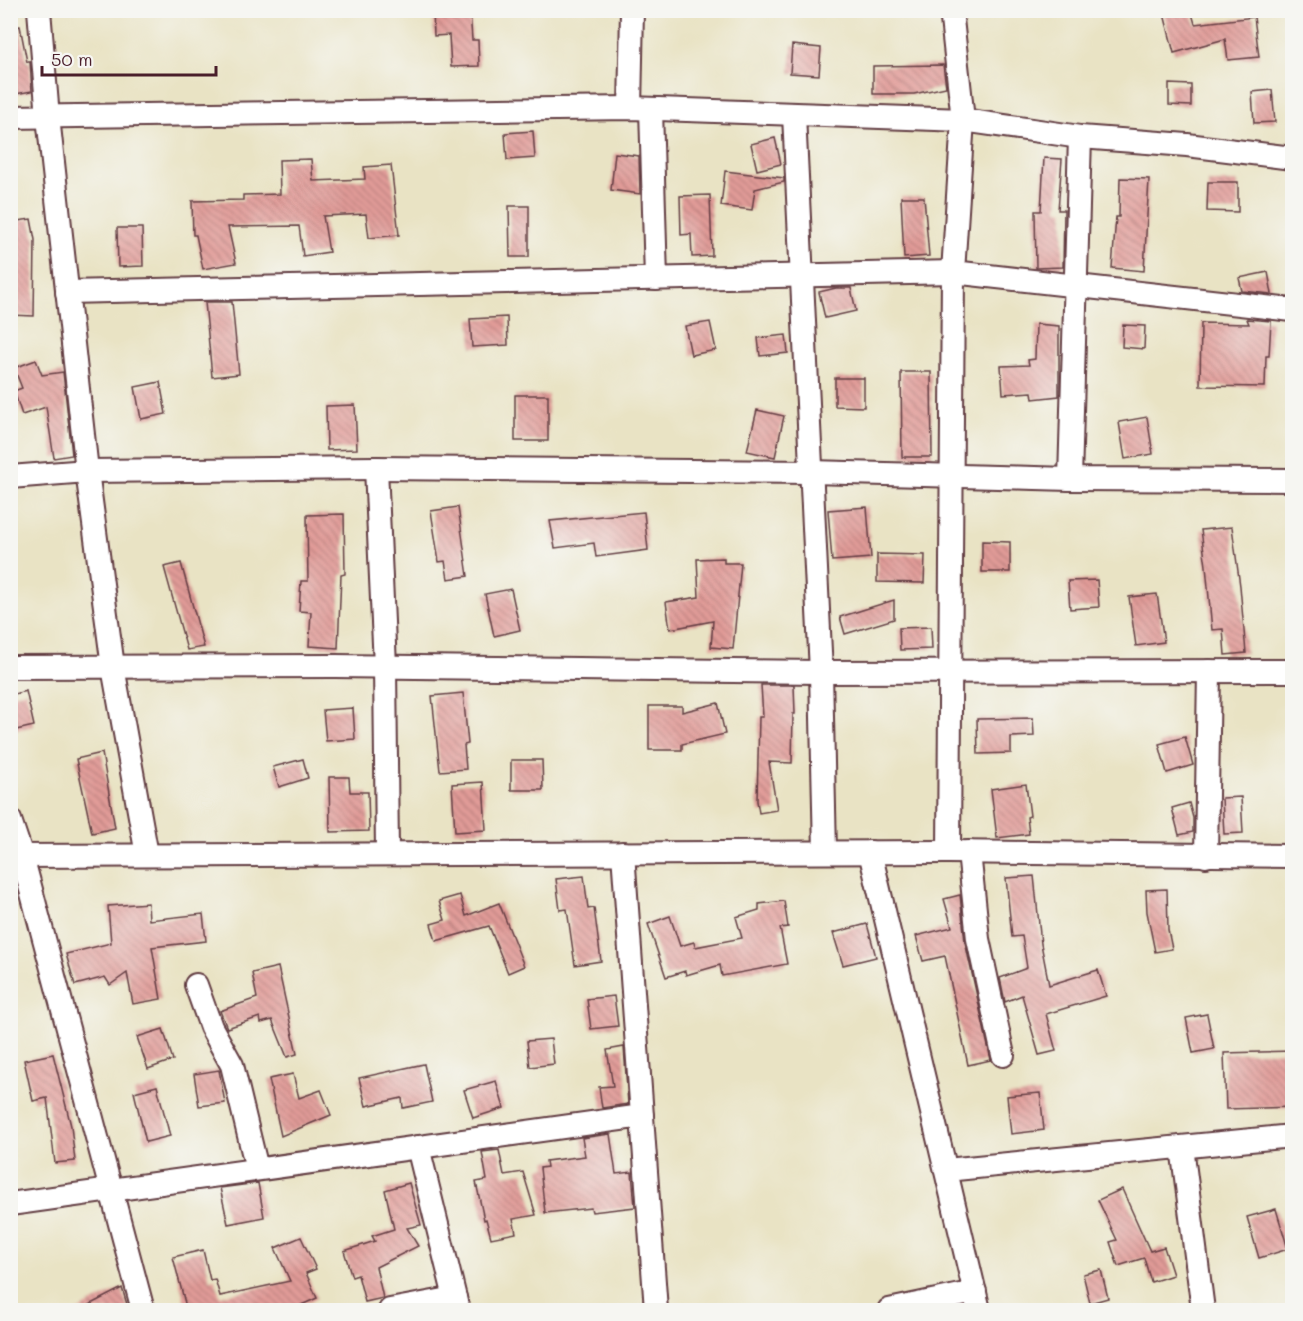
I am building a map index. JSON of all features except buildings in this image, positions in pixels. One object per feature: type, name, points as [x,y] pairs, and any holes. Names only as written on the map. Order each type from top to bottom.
[{"type":"street","points":[[39,10],[48,117],[87,471],[113,667],[147,855]]},
{"type":"street","points":[[632,10],[656,279]]},
{"type":"street","points":[[951,10],[963,120],[953,272],[951,672],[959,852],[1003,1055]]},
{"type":"street","points":[[10,117],[641,109],[963,120],[1080,137],[1187,145],[1293,158]]},
{"type":"street","points":[[794,115],[821,672],[825,852]]},
{"type":"street","points":[[1070,479],[1080,137]]},
{"type":"street","points":[[67,292],[953,272],[1293,310]]},
{"type":"street","points":[[376,468],[385,666],[387,853]]},
{"type":"street","points":[[10,477],[87,471],[376,468],[811,472],[1070,479],[1293,480]]},
{"type":"street","points":[[10,667],[385,666],[821,672],[1293,671]]},
{"type":"street","points":[[1206,856],[1209,671]]},
{"type":"street","points":[[10,820],[16,856],[143,1311]]},
{"type":"street","points":[[16,856],[825,852],[1293,856]]},
{"type":"street","points":[[870,852],[977,1301],[889,1311]]},
{"type":"street","points":[[623,853],[656,1311]]},
{"type":"street","points":[[196,986],[211,1027],[232,1065],[257,1169]]},
{"type":"street","points":[[10,1204],[642,1116]]},
{"type":"street","points":[[946,1170],[1293,1136]]},
{"type":"street","points":[[390,1311],[456,1304],[418,1147]]},
{"type":"street","points":[[1182,1147],[1203,1311]]}]
